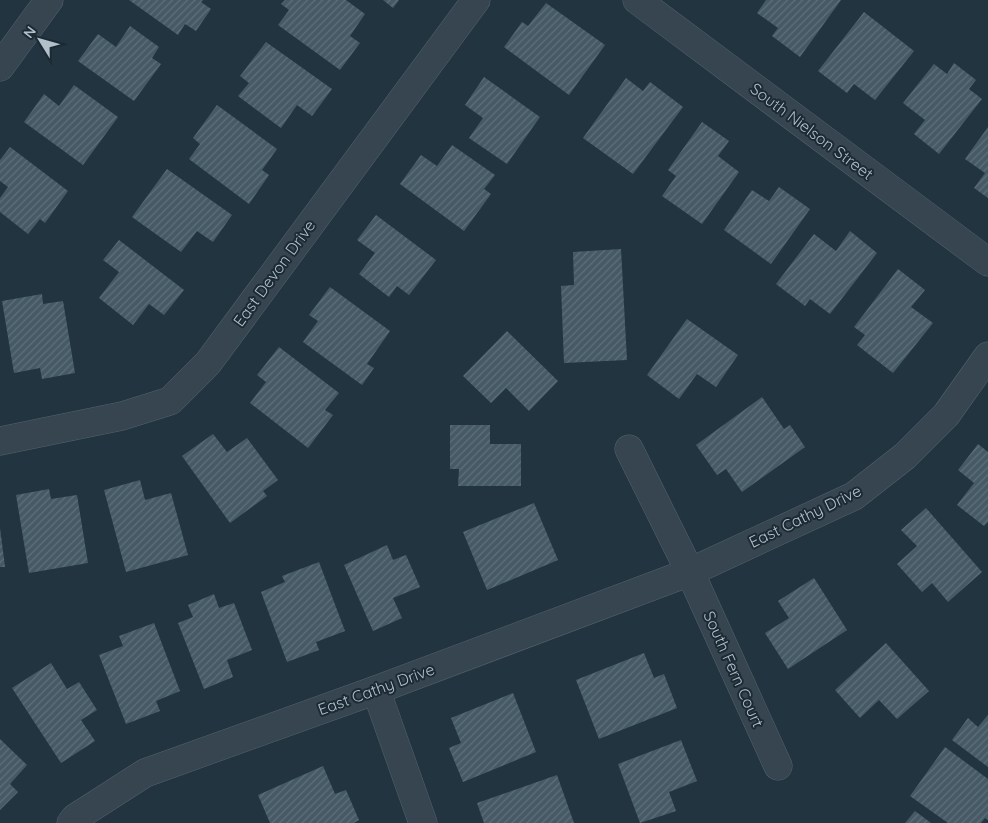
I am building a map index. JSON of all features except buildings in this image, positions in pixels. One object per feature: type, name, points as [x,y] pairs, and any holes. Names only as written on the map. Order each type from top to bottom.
[{"type":"street","points":[[0,67],[49,0]]},
{"type":"street","name":"East Devon Drive","points":[[0,441],[122,416],[170,401],[208,363],[476,0]]},
{"type":"street","name":"South Nielson Street","points":[[637,0],[988,262]]},
{"type":"street","name":"East Cathy Drive","points":[[71,823],[75,818],[145,772],[376,690],[690,572],[854,496],[905,456],[946,416],[988,356]]},
{"type":"street","points":[[629,449],[690,572]]},
{"type":"street","name":"South Fern Court","points":[[690,572],[778,766]]},
{"type":"street","points":[[376,690],[423,823]]}]
